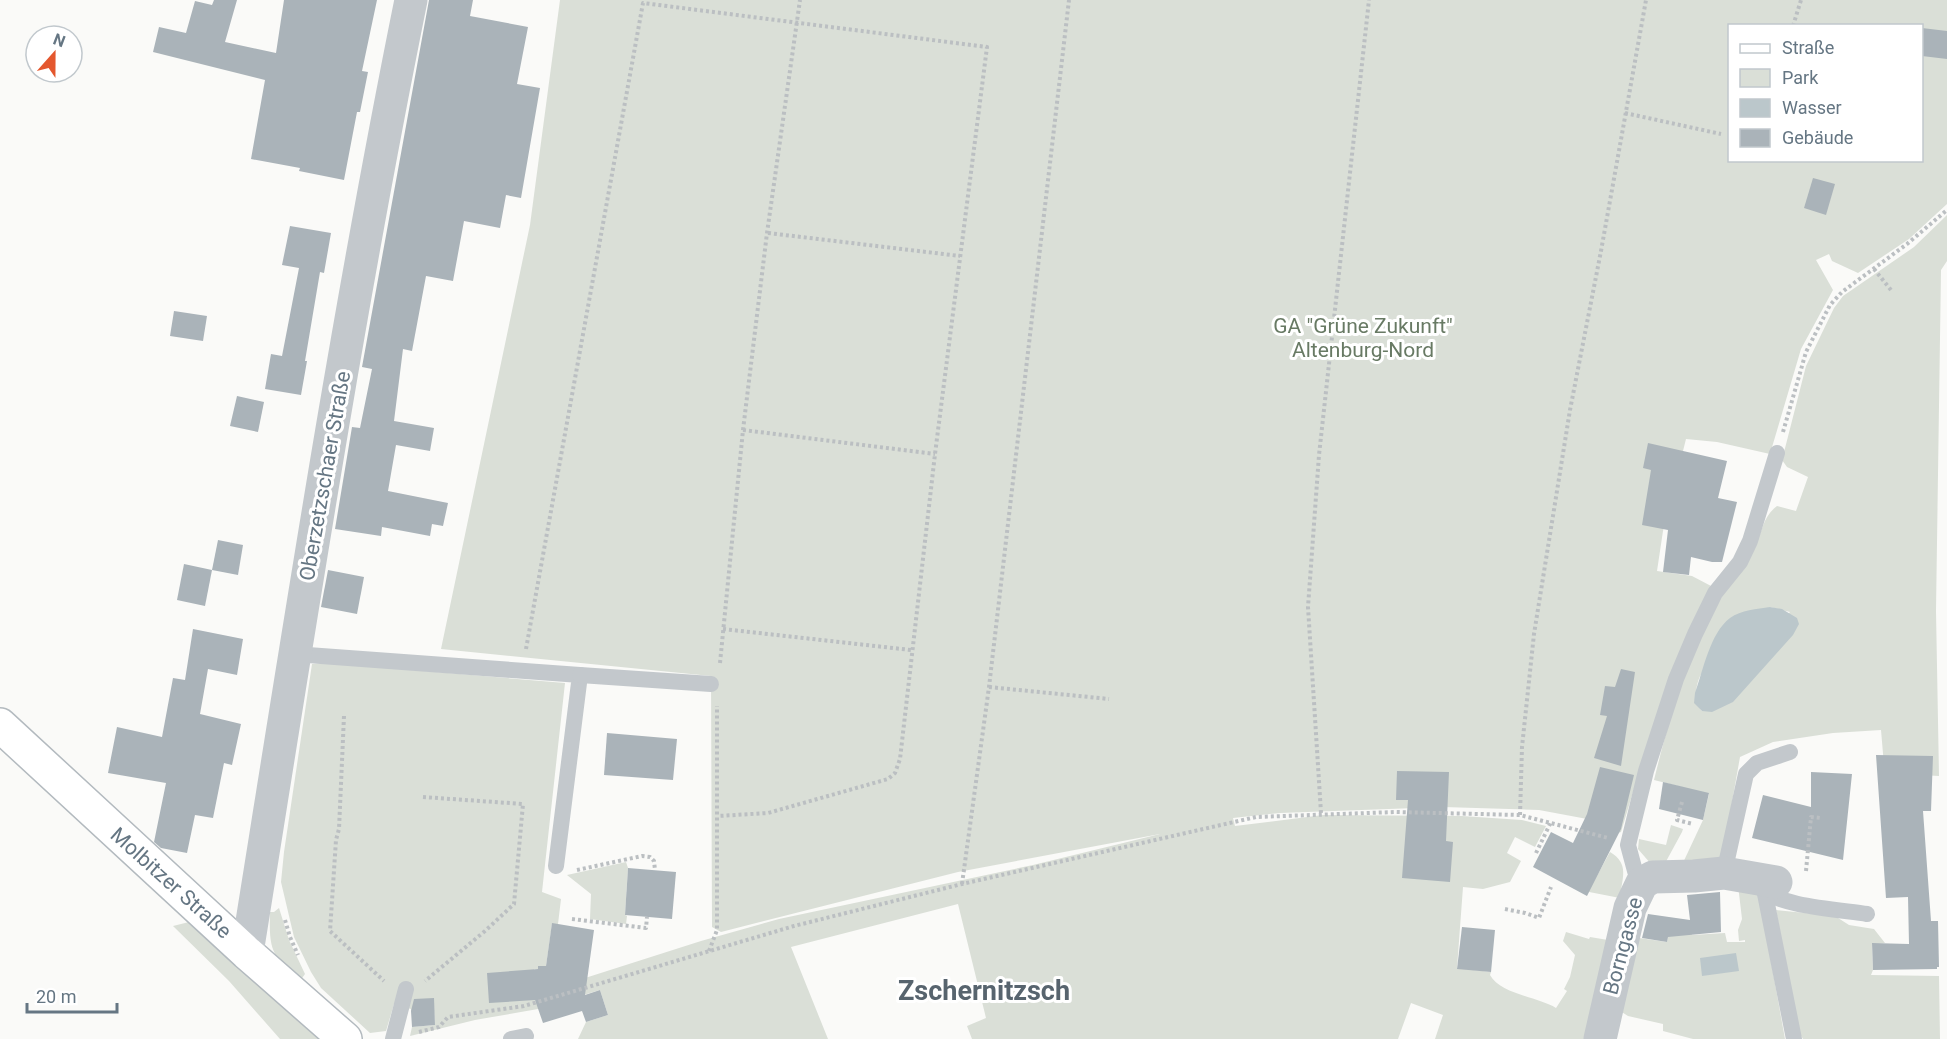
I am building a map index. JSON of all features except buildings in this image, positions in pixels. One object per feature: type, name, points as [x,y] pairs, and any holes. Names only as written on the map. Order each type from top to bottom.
[{"type":"street","name":"Oberzetzschaer Straße","points":[[247,953],[294,654],[383,137],[411,0]]},
{"type":"street","name":"Molbitzer Straße","points":[[0,725],[247,953],[345,1039]]},
{"type":"street","name":"Borngasse","points":[[1600,1039],[1630,908],[1642,883],[1653,877],[1694,876],[1765,880]]},
{"type":"lane","points":[[1642,883],[1635,871],[1628,845],[1646,771],[1676,679],[1695,634],[1715,593],[1740,562],[1750,541],[1777,453]]},
{"type":"lane","points":[[294,654],[714,684]]},
{"type":"lane","points":[[561,869],[580,675]]},
{"type":"lane","points":[[1790,752],[1757,764],[1746,774],[1794,1039]]},
{"type":"lane","points":[[1765,880],[1785,901],[1867,914]]},
{"type":"lane","points":[[394,1036],[406,989]]},
{"type":"path","points":[[709,951],[717,930],[718,816],[714,684],[723,629],[743,430],[767,233],[800,0]]},
{"type":"path","points":[[962,884],[989,687],[1069,0]]},
{"type":"path","points":[[1322,813],[1308,608],[1319,455],[1369,0]]},
{"type":"path","points":[[1520,815],[1522,747],[1534,634],[1570,410],[1602,251],[1646,0]]},
{"type":"path","points":[[1794,24],[1801,0]]},
{"type":"path","points":[[522,670],[643,3],[987,47],[911,650],[900,759],[895,773],[888,779],[768,813],[718,816]]},
{"type":"path","points":[[1625,113],[1721,134]]},
{"type":"path","points":[[1777,453],[1799,371],[1814,332],[1830,305],[1842,292],[1907,244],[1947,210]]},
{"type":"path","points":[[767,233],[960,256]]},
{"type":"path","points":[[1874,268],[1891,290]]},
{"type":"path","points":[[743,430],[935,454]]},
{"type":"path","points":[[723,629],[911,650]]},
{"type":"path","points":[[989,687],[1109,699]]},
{"type":"path","points":[[344,716],[339,828],[336,840],[330,931],[387,984],[414,990],[514,904],[523,804],[423,797]]},
{"type":"path","points":[[1682,802],[1677,820],[1693,824]]},
{"type":"path","points":[[394,1036],[439,1027],[448,1017],[524,1006],[794,926],[962,884],[1256,817],[1322,813],[1447,812],[1520,815],[1628,845]]},
{"type":"path","points":[[1765,880],[1811,817],[1821,818]]},
{"type":"path","points":[[1536,853],[1551,822]]},
{"type":"path","points":[[561,869],[642,856],[650,857],[654,861],[655,870]]},
{"type":"path","points":[[1505,909],[1539,918],[1551,887]]},
{"type":"path","points":[[572,920],[646,928],[647,917]]},
{"type":"path","points":[[285,918],[299,957]]},
{"type":"green space","name":"GA \"Grüne Zukunft\" Altenburg-Nord","points":[[560,0],[1947,0],[1947,204],[1909,239],[1858,273],[1832,261],[1829,254],[1816,260],[1833,290],[1801,349],[1770,454],[1717,442],[1686,439],[1663,531],[1657,571],[1692,576],[1713,587],[1652,729],[1621,832],[1614,834],[1614,824],[1539,810],[1443,807],[1280,813],[1233,818],[1235,826],[1323,815],[1462,816],[1522,820],[1546,826],[1535,847],[1515,837],[1507,853],[1521,861],[1510,882],[1483,889],[1463,887],[1457,968],[1491,972],[1490,975],[1502,987],[1556,1008],[1567,991],[1564,989],[1570,977],[1575,955],[1563,941],[1566,932],[1589,939],[1590,937],[1614,941],[1591,1039],[1435,1039],[1443,1015],[1411,1003],[1398,1039],[972,1039],[967,1026],[986,1018],[958,904],[791,947],[828,1039],[578,1039],[586,1022],[608,1015],[600,990],[538,1009],[475,1020],[410,1036],[412,1027],[435,1025],[434,1011],[411,1011],[411,1009],[394,1004],[386,1031],[370,1033],[321,988],[311,972],[294,937],[281,882],[312,664],[329,663],[565,683],[542,892],[561,899],[558,924],[552,924],[546,966],[534,969],[535,1001],[582,979],[779,919],[1033,865],[1160,834],[958,872],[721,932],[712,927],[711,676],[441,649],[530,225]]},
{"type":"green space","points":[[1947,215],[1947,261],[1941,270],[1936,611],[1939,776],[1902,774],[1885,777],[1881,730],[1833,733],[1773,742],[1740,757],[1721,864],[1681,867],[1703,820],[1709,794],[1654,780],[1673,710],[1689,664],[1720,599],[1758,540],[1769,514],[1777,506],[1796,511],[1808,477],[1787,467],[1782,460],[1806,366],[1834,308],[1843,296],[1914,247]],"holes":[[[1770,607],[1790,612],[1702,711],[1697,701],[1696,690],[1705,668]]]},
{"type":"green space","points":[[1671,825],[1683,829],[1682,832],[1663,867],[1651,864],[1638,849],[1639,839],[1666,845]]},
{"type":"green space","points":[[1610,852],[1620,861],[1622,867],[1620,898],[1584,891],[1593,883]]},
{"type":"green space","points":[[626,862],[628,868],[626,924],[590,919],[591,894],[567,875]]},
{"type":"green space","points":[[1738,885],[1759,895],[1785,1039],[1693,1039],[1663,1031],[1663,1024],[1628,1016],[1617,1009],[1639,938],[1667,942],[1670,920],[1690,922],[1692,935],[1725,933],[1727,942],[1745,942],[1745,940],[1739,941],[1738,930],[1742,919]]},
{"type":"green space","points":[[279,908],[289,940],[305,974],[300,981],[283,965],[271,944],[270,912]]},
{"type":"green space","points":[[1776,910],[1835,916],[1849,925],[1874,929],[1885,943],[1872,944],[1873,970],[1871,975],[1939,976],[1940,1039],[1803,1039],[1798,1031]]},
{"type":"green space","points":[[193,921],[330,1039],[280,1039],[229,981],[173,926]]},
{"type":"water","points":[[1770,607],[1782,609],[1797,618],[1799,624],[1793,635],[1733,702],[1712,712],[1702,711],[1694,703],[1695,693],[1717,633],[1734,615]]},
{"type":"water","points":[[1736,953],[1739,971],[1702,976],[1700,958]]},
{"type":"district","name":"Zschernitzsch","points":[[984,991]]}]
